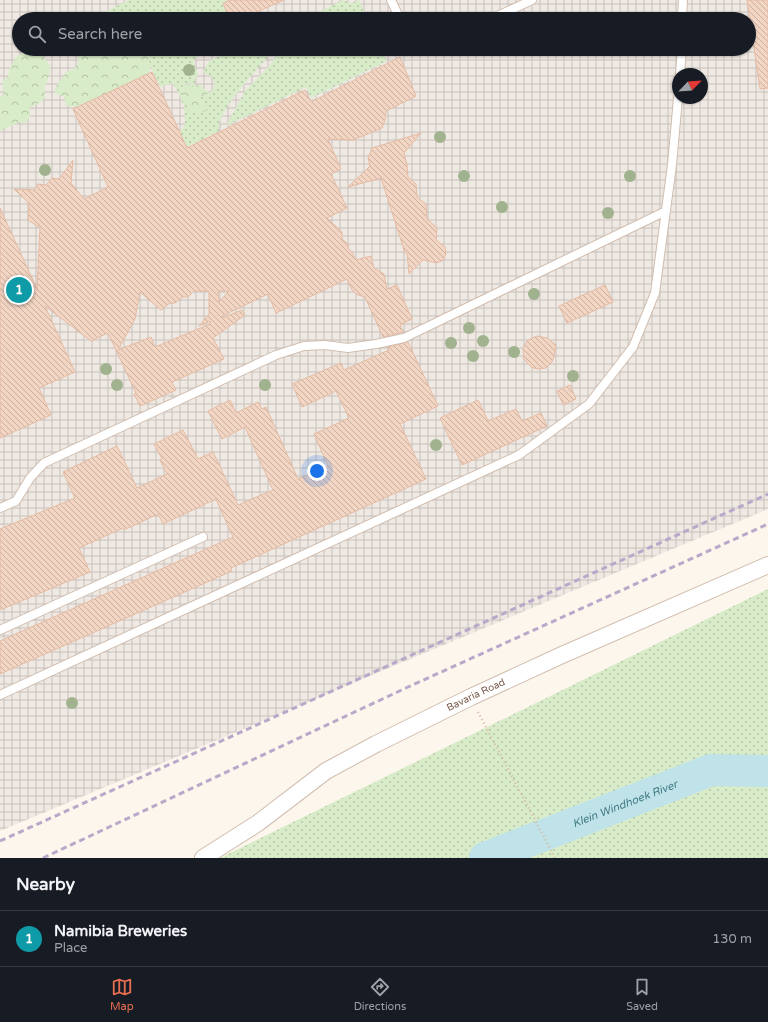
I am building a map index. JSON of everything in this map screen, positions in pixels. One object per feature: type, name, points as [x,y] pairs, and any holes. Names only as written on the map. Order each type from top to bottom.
[{"type":"street","name":"Bavaria Road","points":[[203,858],[258,823],[326,771],[376,744],[471,697],[562,655],[768,566]]},
{"type":"lane","points":[[391,0],[397,12]]},
{"type":"lane","points":[[506,12],[532,0]]},
{"type":"lane","points":[[682,12],[683,0]]},
{"type":"lane","points":[[680,68],[681,56]]},
{"type":"lane","points":[[0,695],[512,458],[589,404],[633,347],[655,293],[672,165],[677,104]]},
{"type":"lane","points":[[0,508],[16,501],[30,478],[44,463],[276,355],[304,346],[325,344],[348,348],[404,338],[666,211]]},
{"type":"lane","points":[[0,630],[204,538]]},
{"type":"path","points":[[471,697],[555,858]]},
{"type":"shaded area","points":[[0,0],[768,0],[768,509],[0,831]]},
{"type":"green space","points":[[129,0],[227,0],[223,3],[227,12],[105,12]]},
{"type":"green space","points":[[343,0],[350,3],[359,0],[365,12],[319,12]]},
{"type":"green space","points":[[17,56],[42,56],[50,68],[48,80],[45,85],[44,98],[42,102],[29,108],[30,116],[28,120],[25,123],[20,122],[0,131],[0,97],[5,94],[3,90],[3,80],[7,78],[9,70]]},
{"type":"green space","points":[[77,56],[86,56],[81,59]]},
{"type":"green space","points":[[79,56],[146,56],[151,65],[147,77],[143,75],[140,79],[85,106],[66,106],[64,97],[55,93],[55,88],[66,72],[73,70],[78,64]]},
{"type":"green space","points":[[146,56],[199,56],[194,60],[198,74],[195,81],[195,86],[183,84],[182,92],[189,111],[201,113],[206,110],[200,95],[203,96],[209,94],[215,86],[212,77],[203,72],[209,61],[219,56],[269,56],[241,88],[224,112],[220,122],[219,131],[186,147],[179,133],[185,124],[184,107],[178,92],[173,84],[161,87]]},
{"type":"green space","points":[[276,56],[384,56],[387,61],[311,98],[306,87],[226,126],[245,91],[269,66]]},
{"type":"green space","points":[[183,84],[195,86],[199,85],[210,93],[203,96],[200,95],[206,110],[201,113],[189,112],[182,92]]},
{"type":"green space","points":[[768,589],[768,858],[220,858]]},
{"type":"building","points":[[231,0],[284,0],[257,12],[227,12],[223,3]]},
{"type":"building","points":[[747,0],[768,0],[768,88],[760,89],[755,56],[756,12],[749,12]]},
{"type":"building","points":[[400,57],[416,96],[386,111],[382,128],[353,140],[328,139],[341,169],[331,174],[347,208],[327,218],[342,232],[342,239],[348,244],[348,248],[356,260],[371,256],[374,268],[384,274],[387,289],[397,285],[412,319],[400,325],[403,332],[383,337],[365,297],[358,295],[352,290],[347,279],[276,313],[268,294],[222,316],[222,318],[242,310],[245,315],[213,338],[224,359],[172,382],[176,390],[140,406],[134,394],[136,393],[108,333],[91,341],[45,306],[75,372],[39,388],[51,415],[0,438],[0,208],[37,289],[40,228],[28,220],[29,203],[14,189],[34,190],[38,184],[46,185],[52,178],[59,179],[73,160],[71,183],[84,199],[108,187],[73,109],[152,72],[187,148],[305,90],[311,102]],"holes":[[[194,291],[209,291],[209,314],[199,326],[210,321],[210,324],[155,347],[151,337],[118,350],[135,319],[140,292],[161,310],[170,303],[175,303],[183,297],[188,297]],[[218,291],[229,291],[219,302]]]},
{"type":"building","points":[[421,133],[404,153],[408,177],[416,184],[417,197],[426,204],[427,219],[437,229],[436,240],[445,247],[446,254],[443,260],[437,263],[423,260],[409,274],[407,253],[405,253],[381,178],[348,187],[370,166],[368,158],[372,148]]},
{"type":"building","points":[[605,285],[613,302],[567,323],[559,306]]},
{"type":"building","points":[[537,336],[547,338],[556,345],[552,362],[546,368],[537,369],[531,367],[524,359],[523,349],[525,344],[528,340]]},
{"type":"building","points":[[408,342],[438,406],[400,424],[426,479],[231,568],[232,571],[0,674],[0,641],[233,537],[216,499],[163,524],[158,514],[124,530],[123,528],[79,548],[90,572],[0,610],[0,529],[75,498],[63,472],[117,446],[137,488],[167,474],[160,460],[162,459],[154,444],[183,430],[198,459],[213,452],[238,505],[273,490],[245,427],[222,439],[208,411],[230,400],[236,413],[258,402],[262,409],[266,407],[298,479],[328,466],[314,434],[349,418],[336,391],[302,407],[292,384],[341,363],[344,370],[389,350],[388,347]]},
{"type":"building","points":[[570,385],[576,399],[563,405],[557,391]]},
{"type":"building","points":[[478,400],[488,421],[516,409],[522,421],[541,413],[547,426],[462,465],[440,418]]},
{"type":"waterway","name":"Klein Windhoek River","points":[[485,858],[711,770],[768,771]]},
{"type":"railway","points":[[0,841],[768,494]]},
{"type":"railway","points":[[43,858],[408,687],[768,524]]},
{"type":"place","name":"Namibia Breweries","points":[[19,290]]}]
